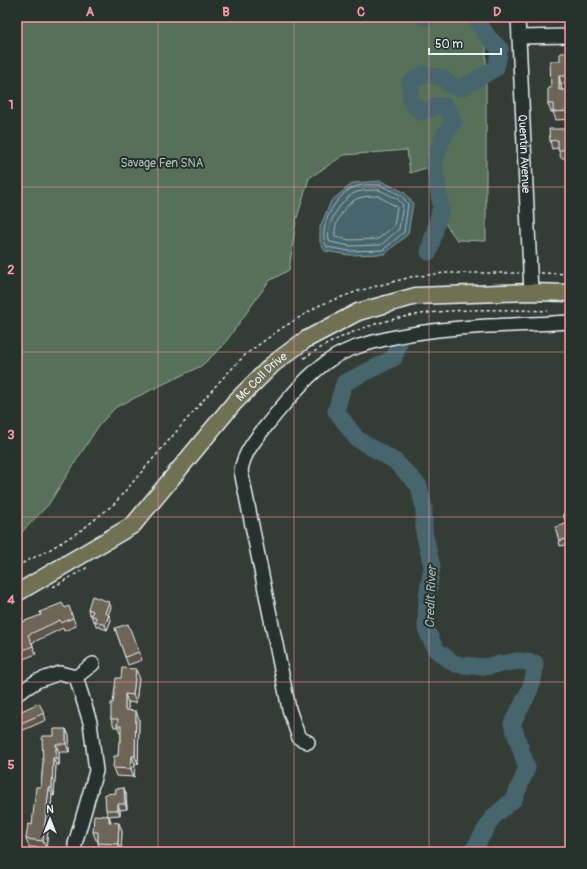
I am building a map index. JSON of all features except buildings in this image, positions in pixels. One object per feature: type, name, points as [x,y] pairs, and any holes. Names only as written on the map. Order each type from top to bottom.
[{"type":"main road","name":"Mc Coll Drive","points":[[17,593],[133,525],[234,403],[273,364],[305,340],[358,312],[416,296],[570,292]]},
{"type":"street","name":"Quentin Avenue","points":[[518,17],[531,292]]},
{"type":"street","points":[[519,37],[570,36]]},
{"type":"street","points":[[308,742],[299,738],[289,709],[241,471],[242,462],[254,441],[295,391],[310,376],[328,361],[361,344],[408,334],[461,328],[570,322]]},
{"type":"street","points":[[76,677],[93,664]]},
{"type":"street","points":[[17,694],[37,681],[60,673],[76,677]]},
{"type":"street","points":[[75,852],[75,844],[96,771],[90,722],[76,677]]},
{"type":"green space","name":"Savage Fen SNA","points":[[17,17],[486,17],[486,241],[457,240],[434,208],[442,195],[429,167],[410,173],[407,150],[344,155],[309,178],[296,221],[289,270],[269,281],[222,347],[201,366],[116,407],[99,425],[48,505],[17,537]]},
{"type":"water","points":[[381,181],[404,192],[413,203],[408,234],[385,254],[349,255],[325,251],[320,242],[320,227],[331,201],[353,183]]},
{"type":"waterway","name":"Credit River","points":[[429,252],[441,207],[434,163],[444,135],[454,122],[445,106],[436,106],[421,112],[411,102],[410,83],[424,74],[443,78],[453,87],[462,88],[496,68],[500,49],[488,37],[475,17]]},
{"type":"waterway","name":"Credit River","points":[[399,343],[394,358],[344,383],[336,411],[357,439],[395,461],[419,486],[424,508],[424,532],[432,567],[427,597],[426,629],[436,650],[455,664],[483,667],[518,661],[535,663],[531,687],[512,723],[527,768],[514,799],[493,817],[472,852]]}]
